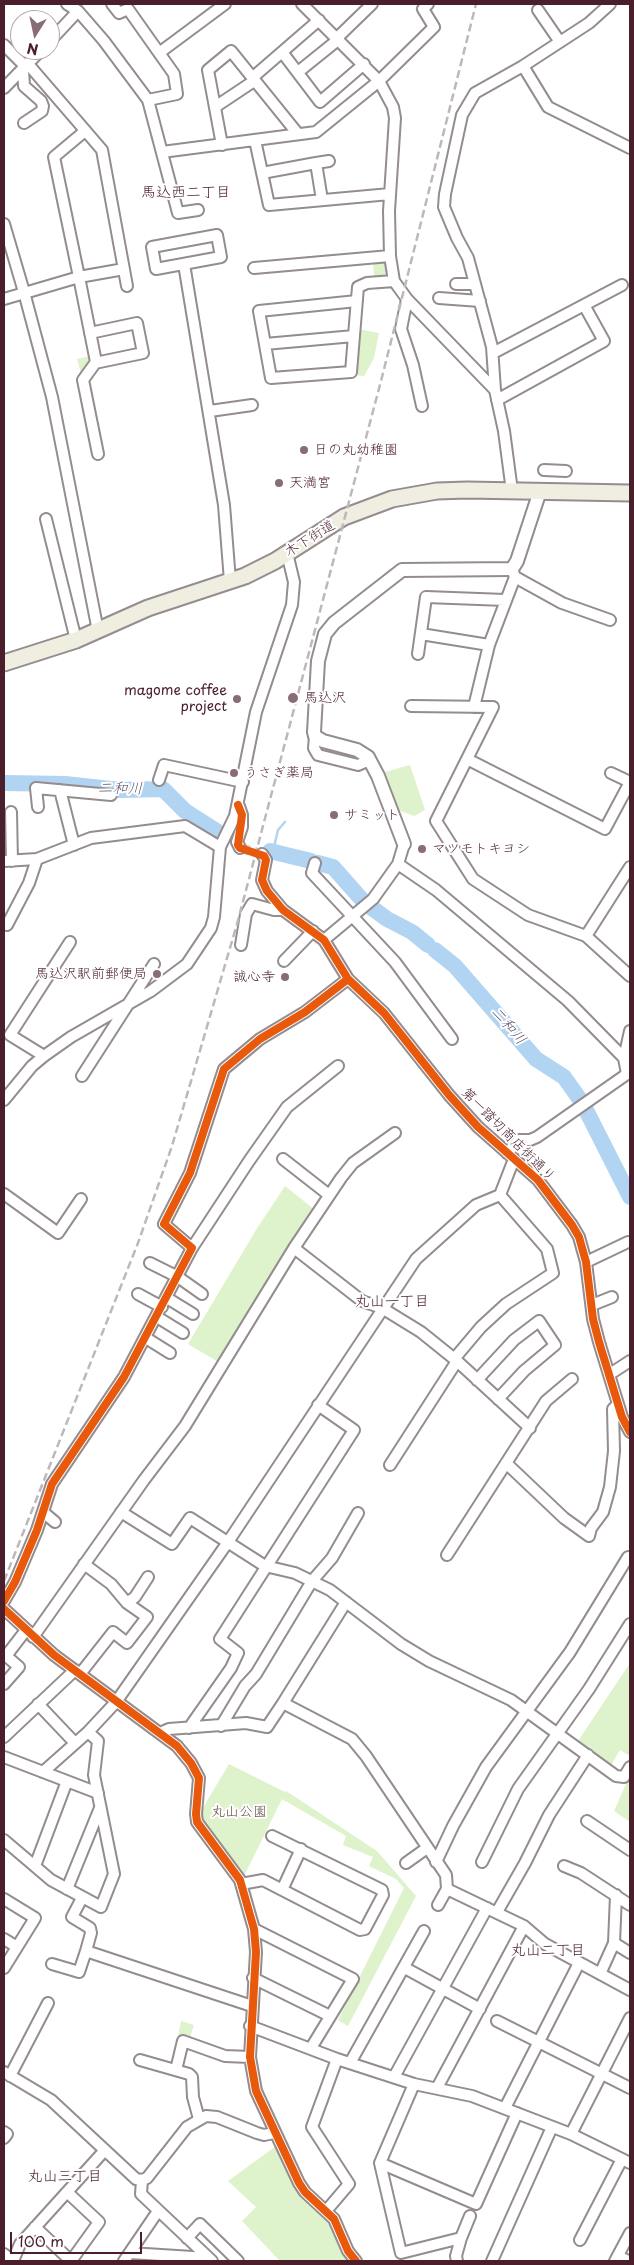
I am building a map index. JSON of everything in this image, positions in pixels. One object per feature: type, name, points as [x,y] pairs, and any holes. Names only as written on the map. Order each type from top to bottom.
[{"type":"main road","name":"木下街道","points":[[4,663],[76,640],[148,608],[264,568],[344,517],[392,499],[437,491],[630,493]]},
{"type":"street","points":[[67,4],[78,11],[128,71],[148,100],[178,213],[198,210]]},
{"type":"street","points":[[112,4],[119,13],[128,9],[174,74],[176,94],[148,100]]},
{"type":"street","points":[[159,53],[225,4]]},
{"type":"street","points":[[302,4],[379,81],[390,100],[394,112],[390,194],[390,256],[394,281],[407,299],[496,395]]},
{"type":"street","points":[[298,72],[338,38],[372,4]]},
{"type":"street","points":[[162,152],[316,132],[379,81],[434,27],[423,9],[428,4]]},
{"type":"street","points":[[512,492],[496,395],[493,353],[485,316],[474,284],[468,258],[444,207],[444,194],[462,115],[475,93],[523,66],[589,23],[610,4]]},
{"type":"street","points":[[538,10],[560,42]]},
{"type":"street","points":[[60,30],[78,11]]},
{"type":"street","points":[[215,107],[253,79],[319,20]]},
{"type":"street","points":[[4,45],[102,150],[127,286]]},
{"type":"street","points":[[222,145],[208,70],[231,51],[298,134]]},
{"type":"street","points":[[282,52],[320,102],[364,64]]},
{"type":"street","points":[[4,88],[32,60]]},
{"type":"street","points":[[523,66],[548,107],[630,148]]},
{"type":"street","points":[[24,123],[42,111],[43,106],[41,101],[24,86],[25,67]]},
{"type":"street","points":[[85,131],[54,157],[95,363]]},
{"type":"street","points":[[255,140],[269,205],[390,194]]},
{"type":"street","points":[[262,173],[329,161]]},
{"type":"street","points":[[316,163],[322,200]]},
{"type":"street","points":[[4,224],[8,252],[24,292],[52,397],[98,631]]},
{"type":"street","points":[[216,235],[221,256],[184,264],[156,269],[152,247],[216,235]]},
{"type":"street","points":[[254,268],[390,256]]},
{"type":"street","points":[[184,264],[224,505],[230,581]]},
{"type":"street","points":[[4,299],[79,277],[124,269]]},
{"type":"street","points":[[357,301],[259,311],[270,378],[351,372],[357,301],[358,287],[366,283],[394,281]]},
{"type":"street","points":[[456,284],[474,284]]},
{"type":"street","points":[[493,353],[622,285]]},
{"type":"street","points":[[439,298],[480,301]]},
{"type":"street","points":[[407,299],[402,329],[413,365],[422,406]]},
{"type":"street","points":[[496,395],[604,341],[584,305]]},
{"type":"street","points":[[90,333],[137,324],[143,353],[95,363],[83,380],[98,454]]},
{"type":"street","points":[[265,344],[354,336]]},
{"type":"street","points":[[210,412],[252,405]]},
{"type":"street","points":[[544,470],[566,471]]},
{"type":"street","points":[[474,707],[489,646],[540,491]]},
{"type":"street","points":[[46,519],[76,640]]},
{"type":"street","points":[[6,1094],[44,1056],[71,1037],[126,1006],[187,964],[207,934],[214,917],[220,847],[231,827],[238,805],[256,712],[294,596],[294,582],[287,553]]},
{"type":"street","points":[[324,940],[373,899],[398,864],[404,844],[378,776],[368,757],[357,750],[323,741],[315,736],[313,726],[318,661],[325,634],[334,623],[402,570],[513,573],[562,603],[610,620]]},
{"type":"street","points":[[418,654],[426,597],[505,600]]},
{"type":"street","points":[[421,634],[489,646]]},
{"type":"street","points":[[411,706],[493,707],[436,821],[473,879],[528,915],[586,936],[630,976]]},
{"type":"street","points":[[467,759],[605,829],[630,782],[611,773]]},
{"type":"street","points":[[159,780],[164,765],[242,782]]},
{"type":"street","points":[[38,807],[36,788],[111,795]]},
{"type":"street","points":[[60,790],[74,845]]},
{"type":"street","points":[[238,805],[242,815],[242,827],[237,842],[240,848]]},
{"type":"street","points":[[11,812],[8,861],[37,859],[91,838],[185,826],[220,847]]},
{"type":"street","name":"第一踏切商店街通り","points":[[262,854],[266,860],[262,880],[267,891],[283,910],[324,940],[348,979],[384,1013],[478,1127],[538,1180],[572,1225],[579,1237],[586,1262],[599,1342],[618,1404],[630,1432]]},
{"type":"street","points":[[7,926],[30,884],[37,859]]},
{"type":"street","points":[[315,863],[312,873],[354,916],[403,972],[452,1039]]},
{"type":"street","points":[[398,864],[436,890],[568,1001],[624,1058],[629,1075],[583,1104],[537,1137],[530,1140],[519,1140],[510,1156],[500,1195]]},
{"type":"street","points":[[586,936],[630,867]]},
{"type":"street","points":[[241,945],[246,914],[252,904],[274,910],[283,910]]},
{"type":"street","points":[[284,961],[313,931]]},
{"type":"street","points":[[44,1056],[10,1035],[70,942]]},
{"type":"street","points":[[82,1076],[154,964]]},
{"type":"street","points":[[192,1248],[164,1224],[190,1173],[224,1070],[260,1039],[305,1012],[348,979]]},
{"type":"street","points":[[624,1058],[630,1031]]},
{"type":"street","points":[[4,1602],[15,1582],[52,1484],[124,1377],[165,1303],[192,1248],[288,1107],[338,1066]]},
{"type":"street","points":[[4,1684],[19,1667],[5,1655],[30,1633],[84,1564],[185,1426],[294,1248],[329,1195],[353,1163],[395,1133]]},
{"type":"street","points":[[283,1159],[329,1195]]},
{"type":"street","points":[[4,1194],[58,1233],[81,1199]]},
{"type":"street","points":[[43,1772],[88,1732],[116,1702],[228,1542],[382,1308],[422,1253],[476,1205],[500,1195]]},
{"type":"street","points":[[390,1464],[456,1360],[481,1327],[506,1304],[553,1273],[547,1249],[500,1195]]},
{"type":"street","points":[[586,1262],[628,1242]]},
{"type":"street","points":[[294,1248],[362,1301],[382,1308],[421,1332],[456,1360],[530,1428]]},
{"type":"street","points":[[150,1263],[178,1277],[202,1294]]},
{"type":"street","points":[[138,1294],[193,1314]]},
{"type":"street","points":[[592,1305],[612,1297]]},
{"type":"street","points":[[157,1317],[183,1333]]},
{"type":"street","points":[[477,1380],[514,1340],[539,1321],[555,1345],[524,1371],[498,1399]]},
{"type":"street","points":[[146,1338],[170,1352]]},
{"type":"street","points":[[610,1374],[630,1361]]},
{"type":"street","points":[[447,1555],[546,1401],[572,1379]]},
{"type":"street","points":[[506,1463],[564,1518],[589,1536],[591,1528],[603,1512],[610,1487],[614,1451],[613,1409],[618,1404]]},
{"type":"street","points":[[189,1728],[231,1668],[238,1652],[220,1639],[265,1566],[354,1430],[318,1405]]},
{"type":"street","points":[[43,1512],[55,1522]]},
{"type":"street","points":[[121,1512],[172,1544],[190,1518],[265,1566],[295,1573],[330,1590],[401,1644],[429,1661],[511,1700],[616,1776],[624,1777],[630,1767]]},
{"type":"street","points":[[221,1726],[246,1686],[256,1674],[312,1581],[332,1558],[358,1513]]},
{"type":"street","points":[[436,1862],[453,1826],[486,1767],[570,1652],[628,1557]]},
{"type":"street","points":[[4,1737],[38,1704],[77,1672],[112,1632],[127,1643],[147,1617],[127,1603],[111,1584],[84,1564]]},
{"type":"street","points":[[127,1603],[135,1596],[148,1577]]},
{"type":"street","points":[[160,1733],[189,1728],[246,1723],[267,1727],[346,1602]]},
{"type":"street","points":[[4,1609],[77,1672],[177,1746],[191,1763],[199,1778],[197,1822],[241,1884],[254,1930],[256,1952],[250,2026],[250,2057],[256,2091],[299,2183],[305,2192],[334,2219],[348,2251],[356,2261]]},
{"type":"street","points":[[482,1862],[518,1789],[558,1734],[630,1624]]},
{"type":"street","points":[[283,1703],[356,1742],[446,1875],[447,1889],[438,1905]]},
{"type":"street","points":[[38,1704],[75,1743]]},
{"type":"street","points":[[4,1840],[51,1880],[101,1907],[114,1874],[94,1775],[98,1741],[88,1732]]},
{"type":"street","points":[[394,2077],[442,1988],[525,1863],[549,1815],[588,1756]]},
{"type":"street","points":[[4,1757],[98,1792]]},
{"type":"street","points":[[35,1866],[67,1781]]},
{"type":"street","points":[[67,1889],[101,1807]]},
{"type":"street","points":[[587,1821],[630,1850]]},
{"type":"street","points":[[241,1884],[263,1880],[360,1930],[365,1930],[383,1895],[382,1890],[272,1836]]},
{"type":"street","points":[[406,1863],[427,1848]]},
{"type":"street","points":[[282,1890],[301,1849]]},
{"type":"street","points":[[564,1866],[581,1873],[630,1905]]},
{"type":"street","points":[[447,1889],[524,1926],[545,1944],[630,1990]]},
{"type":"street","points":[[600,1974],[614,1943],[616,1895]]},
{"type":"street","points":[[52,1964],[79,1972],[91,1932],[90,1928],[72,1917],[82,1898]]},
{"type":"street","points":[[4,1899],[35,1918],[4,1968]]},
{"type":"street","points":[[437,2088],[524,1926]]},
{"type":"street","points":[[254,1930],[353,1978],[311,2048]]},
{"type":"street","points":[[350,2063],[405,1968],[424,1931]]},
{"type":"street","points":[[4,1939],[17,1947]]},
{"type":"street","points":[[614,1943],[630,1953]]},
{"type":"street","points":[[86,1950],[252,2006]]},
{"type":"street","points":[[505,2108],[579,1963]]},
{"type":"street","points":[[405,1968],[480,2009]]},
{"type":"street","points":[[253,1978],[330,2016]]},
{"type":"street","points":[[48,2003],[6,2075],[51,2100],[136,2179],[142,2180],[147,2178],[186,2127],[199,2118],[211,2115],[257,2133],[264,2135],[274,2133]]},
{"type":"street","points":[[571,2134],[630,2018]]},
{"type":"street","points":[[497,2021],[630,2088]]},
{"type":"street","points":[[250,2026],[350,2063],[414,2084],[472,2096],[571,2134],[626,2161],[580,2240]]},
{"type":"street","points":[[176,2070],[183,2041],[225,2056],[250,2057]]},
{"type":"street","points":[[326,2211],[349,2184],[312,2127],[337,2058]]},
{"type":"street","points":[[140,2060],[176,2070],[192,2077],[193,2097],[199,2118]]},
{"type":"street","points":[[414,2084],[380,2163],[401,2253],[461,2238]]},
{"type":"street","points":[[380,2163],[476,2204],[517,2113]]},
{"type":"street","points":[[492,2261],[552,2127]]},
{"type":"street","points":[[4,2132],[7,2134],[4,2138]]},
{"type":"street","points":[[4,2254],[12,2261],[20,2244],[35,2226],[105,2150]]},
{"type":"street","points":[[142,2180],[140,2194],[210,2260]]},
{"type":"street","points":[[35,2226],[71,2261],[99,2222],[67,2192]]},
{"type":"street","points":[[127,2257],[158,2210]]},
{"type":"street","points":[[457,2261],[456,2256],[461,2238],[470,2216]]},
{"type":"street","points":[[187,2238],[200,2224],[238,2261]]},
{"type":"street","points":[[628,2261],[617,2258],[630,2233]]},
{"type":"street","points":[[127,2257],[210,2260]]},
{"type":"green space","points":[[373,261],[381,261],[387,265],[389,277],[374,277]]},
{"type":"green space","points":[[358,329],[379,333],[374,358],[364,376],[354,375]]},
{"type":"green space","points":[[91,356],[81,373],[77,359]]},
{"type":"green space","points":[[410,765],[425,810],[414,816],[398,810],[385,772]]},
{"type":"green space","points":[[285,1186],[315,1210],[220,1363],[188,1344],[256,1230]]},
{"type":"green space","points":[[630,1663],[630,1756],[620,1750],[610,1767],[576,1744]]},
{"type":"green space","name":"丸山公園","points":[[229,1764],[286,1791],[377,1851],[416,1896],[348,2026],[338,2020],[404,1888],[396,1879],[369,1866],[373,1857],[343,1845],[346,1836],[282,1799],[244,1876],[202,1822],[201,1816],[201,1811]]},
{"type":"green space","points":[[630,1775],[630,1822],[614,1811]]},
{"type":"green space","points":[[181,2021],[194,2025],[189,2040],[178,2036]]},
{"type":"green space","points":[[276,2146],[299,2192],[329,2221],[349,2261],[280,2261],[242,2221],[256,2207],[228,2181]]},
{"type":"waterway","name":"二和川","points":[[4,783],[65,784],[120,790],[163,789],[185,811],[221,834]]},
{"type":"waterway","points":[[273,851],[278,830],[285,822]]},
{"type":"waterway","name":"二和川","points":[[270,851],[311,861]]},
{"type":"waterway","name":"二和川","points":[[318,863],[333,867],[364,902]]},
{"type":"waterway","name":"二和川","points":[[372,908],[387,919],[412,932],[428,945]]},
{"type":"waterway","name":"二和川","points":[[435,950],[455,966],[536,1059],[564,1077],[581,1101]]},
{"type":"waterway","name":"二和川","points":[[584,1106],[630,1197]]},
{"type":"tunnel","points":[[240,848],[262,854]]},
{"type":"railway","points":[[4,1581],[138,1243],[172,1146],[237,924],[381,381],[476,4]]},
{"type":"cycle path","points":[[238,805],[242,815],[238,845],[240,848],[264,856],[266,860],[262,880],[267,891],[283,910],[324,940],[348,979],[384,1013],[449,1095],[478,1127],[538,1180],[572,1225],[579,1237],[586,1262],[593,1319],[599,1342],[622,1417],[630,1432]]},
{"type":"cycle path","points":[[4,1601],[15,1582],[37,1530],[52,1484],[124,1377],[192,1248],[164,1224],[190,1173],[224,1069],[260,1039],[305,1012],[348,979]]},
{"type":"cycle path","points":[[4,1609],[54,1655],[177,1746],[191,1763],[199,1778],[197,1822],[240,1880],[254,1929],[256,1952],[250,2057],[256,2091],[299,2183],[305,2192],[334,2219],[348,2251],[356,2261]]},
{"type":"place","name":"日の丸幼稚園","points":[[304,450]]},
{"type":"place","name":"天満宮","points":[[279,483]]},
{"type":"place","name":"馬込沢","points":[[293,698]]},
{"type":"place","name":"magome coffee project","points":[[237,699]]},
{"type":"place","name":"うさぎ薬局","points":[[234,773]]},
{"type":"place","name":"サミット","points":[[334,815]]},
{"type":"place","name":"マツモトキヨシ","points":[[422,849]]},
{"type":"place","name":"馬込沢駅前郵便局","points":[[157,974]]},
{"type":"place","name":"誠心寺","points":[[285,977]]},
{"type":"district","name":"馬込西二丁目","points":[[186,193]]},
{"type":"district","name":"丸山一丁目","points":[[392,1302]]},
{"type":"district","name":"丸山二丁目","points":[[548,1951]]},
{"type":"district","name":"丸山三丁目","points":[[65,2177]]}]
